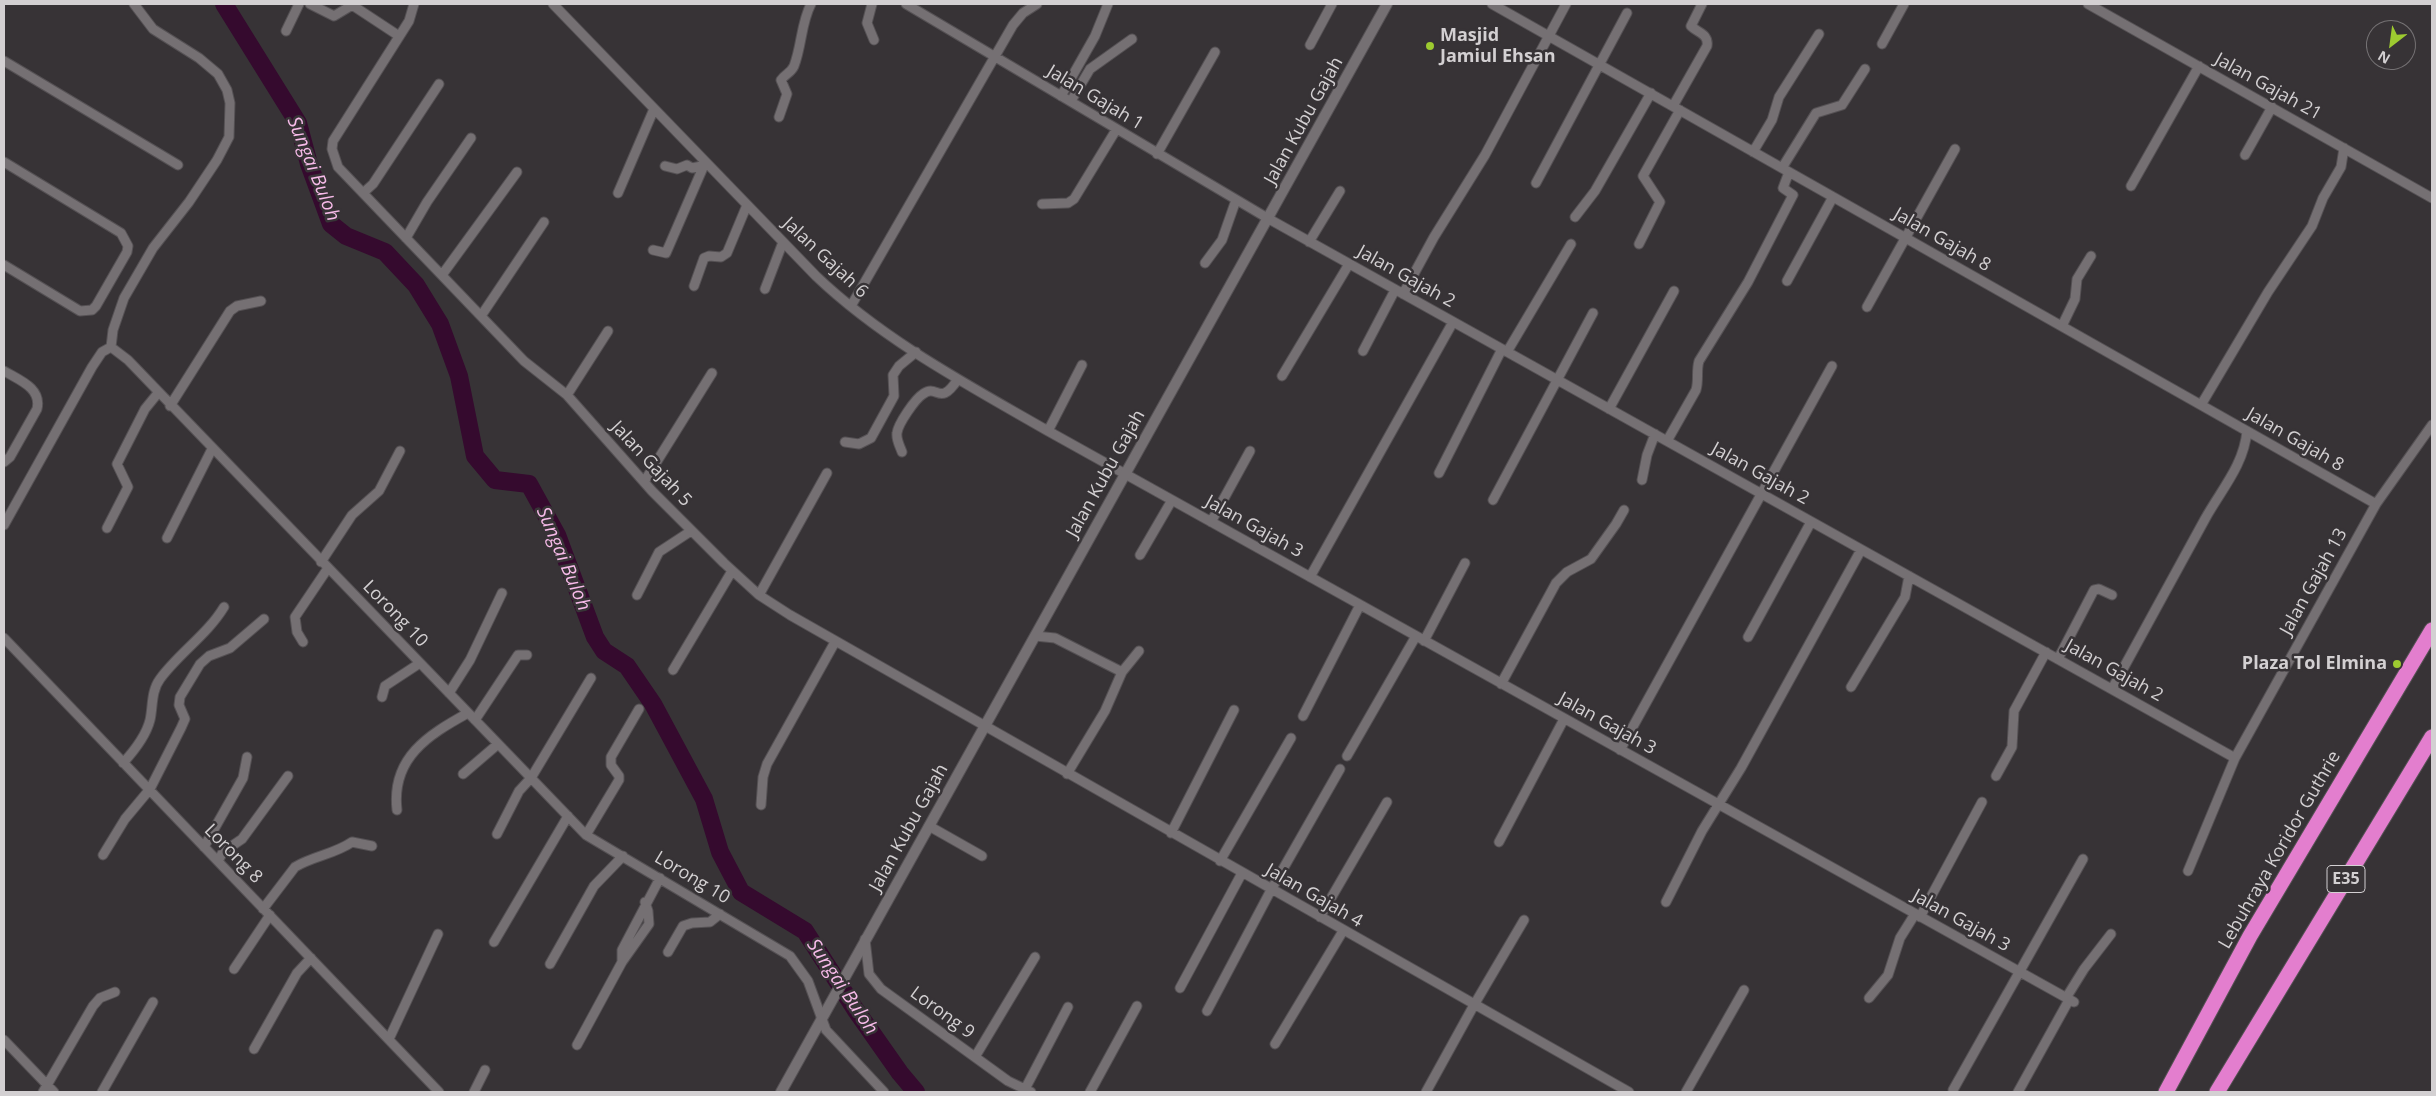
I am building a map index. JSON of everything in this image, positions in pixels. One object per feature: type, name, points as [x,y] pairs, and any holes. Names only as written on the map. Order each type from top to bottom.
[{"type":"highway","name":"Lebuhraya Koridor Guthrie","points":[[2166,1092],[2250,936],[2432,630]]},
{"type":"highway","name":"E35","points":[[2217,1092],[2432,737]]},
{"type":"street","points":[[4,525],[92,367],[102,352],[112,346],[113,330],[124,298],[153,248],[189,202],[217,160],[229,137],[230,103],[227,90],[218,74],[199,58],[153,29],[134,4]]},
{"type":"street","points":[[286,31],[299,4]]},
{"type":"street","points":[[310,4],[334,16],[353,4],[399,36],[409,21],[414,4]]},
{"type":"street","name":"Jalan Gajah 6","points":[[553,4],[654,109],[704,165],[747,205],[837,296],[958,379],[1125,474]]},
{"type":"street","points":[[778,117],[786,94],[782,80],[794,66],[802,27],[811,4]]},
{"type":"street","points":[[872,4],[867,23],[874,40]]},
{"type":"street","name":"Jalan Gajah 1","points":[[906,4],[921,8],[994,57],[1268,219]]},
{"type":"street","points":[[850,306],[1017,19],[1037,4]]},
{"type":"street","points":[[1061,96],[1095,36],[1108,4]]},
{"type":"street","points":[[1310,45],[1332,4]]},
{"type":"street","name":"Jalan Kubu Gajah","points":[[781,1092],[1387,4]]},
{"type":"street","points":[[1362,351],[1485,156],[1566,4]]},
{"type":"street","points":[[1639,244],[1660,202],[1644,180],[1644,174],[1707,46],[1708,41],[1705,36],[1691,26],[1702,4]]},
{"type":"street","points":[[1882,44],[1904,4]]},
{"type":"street","name":"Jalan Gajah 21","points":[[2088,4],[2432,198]]},
{"type":"street","name":"Jalan Gajah 8","points":[[1497,5],[2376,504]]},
{"type":"street","points":[[1536,183],[1627,13]]},
{"type":"street","points":[[1753,152],[1772,120],[1779,97],[1819,34]]},
{"type":"street","name":"Jalan Gajah 5","points":[[399,36],[334,141],[332,149],[338,167],[524,361],[567,396],[644,482],[732,571],[760,595],[835,642],[984,727]]},
{"type":"street","points":[[1071,102],[1090,69],[1132,39]]},
{"type":"street","points":[[1157,154],[1215,52]]},
{"type":"street","points":[[4,61],[178,166]]},
{"type":"street","points":[[2131,186],[2199,66]]},
{"type":"street","points":[[1793,195],[1784,188],[1786,170],[1816,113],[1842,105],[1865,69]]},
{"type":"street","points":[[363,193],[373,184],[439,84]]},
{"type":"street","points":[[1575,217],[1595,191],[1650,93]]},
{"type":"street","points":[[2245,155],[2272,107]]},
{"type":"street","points":[[618,193],[654,109]]},
{"type":"street","points":[[1042,204],[1068,203],[1074,199],[1116,130]]},
{"type":"street","points":[[406,238],[427,202],[471,138]]},
{"type":"street","points":[[2201,405],[2268,292],[2312,226],[2323,198],[2341,167],[2344,148]]},
{"type":"street","points":[[1867,307],[1955,149]]},
{"type":"street","points":[[4,162],[121,233],[126,239],[128,246],[127,252],[96,306],[86,311],[80,311],[4,265]]},
{"type":"street","points":[[665,166],[677,169],[687,166],[692,168],[704,165]]},
{"type":"street","points":[[653,250],[666,253],[704,165]]},
{"type":"street","points":[[442,275],[517,172]]},
{"type":"street","points":[[1667,441],[1696,390],[1699,382],[1697,368],[1699,361],[1748,282],[1801,178]]},
{"type":"street","points":[[1310,242],[1340,192]]},
{"type":"street","points":[[1787,281],[1833,196]]},
{"type":"street","points":[[1205,263],[1222,240],[1236,200]]},
{"type":"street","points":[[694,286],[704,258],[709,256],[721,257],[727,253],[747,205]]},
{"type":"street","name":"Jalan Gajah 2","points":[[1268,219],[2235,758]]},
{"type":"street","points":[[481,316],[544,222]]},
{"type":"street","points":[[765,289],[783,242]]},
{"type":"street","points":[[1439,473],[1504,350],[1571,244]]},
{"type":"street","points":[[2062,326],[2075,299],[2077,279],[2091,256]]},
{"type":"street","points":[[1282,376],[1349,264]]},
{"type":"street","points":[[1608,409],[1674,291]]},
{"type":"street","points":[[170,406],[230,311],[237,306],[262,301]]},
{"type":"street","points":[[1493,500],[1592,313]]},
{"type":"street","points":[[1310,577],[1453,322]]},
{"type":"street","points":[[567,396],[608,331]]},
{"type":"street","name":"Lorong 10","points":[[112,346],[128,360],[170,406],[586,835],[790,956],[808,981],[824,1014],[826,1030],[884,1092]]},
{"type":"street","points":[[845,442],[859,444],[871,438],[894,396],[893,375],[899,366],[916,352]]},
{"type":"street","points":[[1048,431],[1082,365]]},
{"type":"street","points":[[1620,750],[1832,366]]},
{"type":"street","points":[[4,371],[33,388],[39,402],[10,457],[4,462]]},
{"type":"street","points":[[644,482],[712,373]]},
{"type":"street","points":[[902,452],[897,439],[897,432],[912,405],[923,393],[943,394],[949,392],[958,379]]},
{"type":"street","points":[[107,528],[128,487],[127,482],[117,469],[119,458],[145,409],[158,393]]},
{"type":"street","name":"Jalan Gajah 13","points":[[2188,871],[2235,758],[2376,504],[2432,424]]},
{"type":"street","points":[[2112,689],[2213,505],[2241,461],[2247,431]]},
{"type":"street","points":[[1642,480],[1647,455],[1655,434]]},
{"type":"street","points":[[167,538],[212,449]]},
{"type":"street","points":[[303,642],[297,632],[295,617],[352,515],[379,491],[400,451]]},
{"type":"street","points":[[1211,522],[1250,451]]},
{"type":"street","points":[[760,595],[827,473]]},
{"type":"street","name":"Jalan Gajah 3","points":[[1125,474],[2070,1000]]},
{"type":"street","points":[[1140,554],[1172,500]]},
{"type":"street","points":[[1502,684],[1556,583],[1566,572],[1591,559],[1624,510]]},
{"type":"street","points":[[1748,637],[1812,522]]},
{"type":"street","points":[[637,595],[659,552],[691,530]]},
{"type":"street","points":[[1666,902],[1702,831],[1741,768],[1862,550]]},
{"type":"street","points":[[1347,756],[1465,564]]},
{"type":"street","points":[[674,670],[732,571]]},
{"type":"street","points":[[1852,686],[1905,597],[1909,576]]},
{"type":"street","points":[[2058,659],[2094,590],[2099,589],[2112,595]]},
{"type":"street","points":[[449,693],[470,660],[502,593]]},
{"type":"street","points":[[1303,716],[1360,605]]},
{"type":"street","points":[[124,763],[145,732],[159,681],[188,647],[214,623],[224,607]]},
{"type":"street","points":[[103,855],[125,819],[150,789],[181,728],[185,719],[179,705],[180,697],[200,664],[209,656],[230,648],[264,620]]},
{"type":"street","points":[[1035,636],[1055,638],[1122,672]]},
{"type":"street","name":"Lorong 8","points":[[4,638],[439,1092]]},
{"type":"street","points":[[761,805],[763,777],[767,764],[835,642]]},
{"type":"street","points":[[1067,774],[1105,711],[1122,672],[1139,651]]},
{"type":"street","points":[[1996,776],[2012,747],[2014,711],[2046,652]]},
{"type":"street","points":[[475,720],[518,655],[527,655]]},
{"type":"street","points":[[382,697],[385,686],[420,663]]},
{"type":"street","points":[[497,834],[519,791],[531,778],[591,678]]},
{"type":"street","points":[[586,835],[618,780],[619,776],[611,765],[611,757],[639,709]]},
{"type":"street","points":[[1171,833],[1234,710]]},
{"type":"street","points":[[397,810],[395,794],[399,776],[419,744],[468,713]]},
{"type":"street","points":[[1499,842],[1564,719]]},
{"type":"street","name":"Jalan Gajah 4","points":[[984,727],[1628,1092]]},
{"type":"street","points":[[1220,861],[1291,738]]},
{"type":"street","points":[[463,774],[498,744]]},
{"type":"street","points":[[204,847],[243,778],[248,758]]},
{"type":"street","points":[[1207,1011],[1271,890],[1340,769]]},
{"type":"street","points":[[218,861],[223,852],[242,839],[288,776]]},
{"type":"street","points":[[1320,917],[1387,802]]},
{"type":"street","points":[[1869,998],[1888,975],[1900,938],[1917,915],[1982,802]]},
{"type":"street","points":[[494,942],[568,816]]},
{"type":"street","points":[[929,826],[982,856]]},
{"type":"street","points":[[234,969],[295,867],[302,862],[344,849],[352,842],[372,846]]},
{"type":"street","points":[[550,964],[594,886],[622,856]]},
{"type":"street","points":[[1953,1090],[2083,860]]},
{"type":"street","points":[[1180,988],[1242,873]]},
{"type":"street","points":[[577,1045],[622,962],[649,924],[645,902],[660,878]]},
{"type":"street","points":[[668,952],[683,926],[692,923],[710,922],[720,914]]},
{"type":"street","points":[[1426,1092],[1524,920]]},
{"type":"street","points":[[1275,1044],[1343,931]]},
{"type":"street","points":[[389,1039],[438,934]]},
{"type":"street","points":[[2018,1092],[2070,1000],[2084,969],[2111,934]]},
{"type":"street","name":"Lorong 9","points":[[865,939],[867,964],[873,981],[892,998],[1008,1081],[1028,1091]]},
{"type":"street","points":[[976,1057],[1035,957]]},
{"type":"street","points":[[254,1049],[297,973],[311,958]]},
{"type":"street","points":[[1686,1092],[1744,990]]},
{"type":"street","points":[[45,1088],[94,1006],[100,998],[114,992]]},
{"type":"street","points":[[102,1092],[152,1002]]},
{"type":"street","points":[[1090,1092],[1138,1006]]},
{"type":"street","points":[[1028,1091],[1068,1007]]},
{"type":"street","points":[[4,1040],[45,1088],[54,1092]]},
{"type":"street","points":[[474,1092],[485,1070]]},
{"type":"waterway","name":"Sungai Buloh","points":[[224,4],[298,123],[309,164],[331,224],[346,236],[385,252],[416,285],[440,324],[459,376],[475,456],[495,480],[529,484],[557,535],[595,637],[604,651],[627,666],[653,704],[704,799],[720,852],[741,892],[805,931],[855,1009],[900,1073],[916,1092]]},
{"type":"place","name":"Masjid Jamiul Ehsan","points":[[1430,46]]},
{"type":"place","name":"Plaza Tol Elmina","points":[[2397,664]]}]
